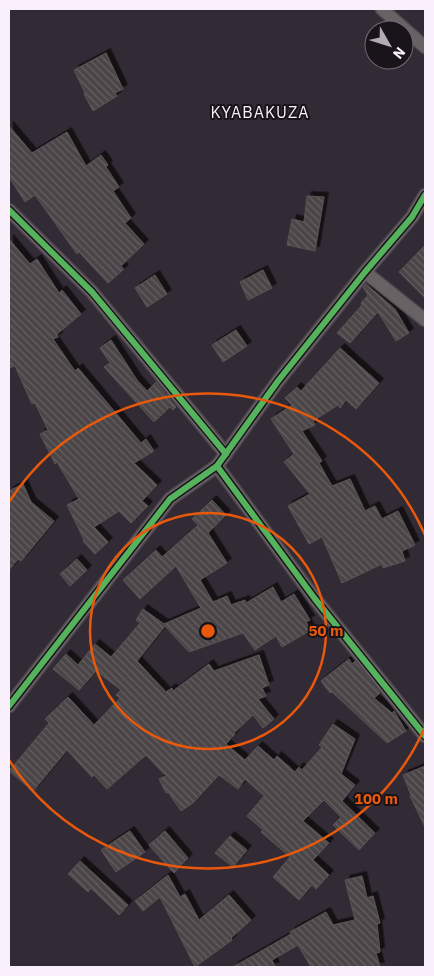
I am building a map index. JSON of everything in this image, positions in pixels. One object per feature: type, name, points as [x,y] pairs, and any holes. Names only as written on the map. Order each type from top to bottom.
[{"type":"street","points":[[382,9],[425,47]]},
{"type":"street","points":[[9,706],[170,499],[217,466],[278,381],[365,272],[412,217],[425,195]]},
{"type":"street","points":[[9,210],[92,292],[226,454]]},
{"type":"street","points":[[365,272],[425,320]]},
{"type":"street","points":[[217,466],[315,599],[425,736]]},
{"type":"building","points":[[106,53],[123,89],[115,93],[117,96],[93,111],[74,70]]},
{"type":"building","points":[[9,126],[32,153],[67,132],[86,166],[101,155],[108,165],[106,167],[119,187],[113,191],[131,218],[125,223],[144,244],[121,266],[124,269],[108,283],[79,252],[77,254],[35,195],[25,202],[9,177]]},
{"type":"building","points":[[307,196],[324,197],[315,251],[287,245],[292,219],[304,222]]},
{"type":"building","points":[[9,239],[30,264],[37,259],[59,293],[62,290],[81,314],[57,334],[58,337],[53,339],[75,371],[78,368],[141,443],[146,439],[154,451],[134,463],[157,485],[142,501],[148,506],[131,523],[119,511],[94,527],[108,542],[95,554],[83,541],[67,505],[79,499],[57,462],[55,464],[40,434],[48,430],[35,403],[32,404],[15,366],[9,368]]},
{"type":"building","points":[[425,245],[425,298],[399,272]]},
{"type":"building","points":[[263,270],[272,288],[248,300],[240,282]]},
{"type":"building","points":[[155,275],[167,294],[147,307],[135,288]]},
{"type":"building","points":[[366,284],[395,309],[409,333],[396,341],[378,312],[350,343],[337,333],[362,305],[361,303],[368,295],[363,287]]},
{"type":"building","points":[[236,330],[247,346],[223,362],[212,345]]},
{"type":"building","points":[[111,340],[137,380],[147,391],[156,382],[176,407],[173,410],[170,407],[154,422],[104,367],[110,363],[100,348]]},
{"type":"building","points":[[340,348],[379,383],[356,409],[346,400],[340,408],[338,405],[313,421],[315,425],[302,431],[322,461],[319,463],[332,486],[350,479],[365,511],[375,506],[382,519],[398,511],[415,545],[402,551],[405,561],[383,568],[382,564],[342,583],[322,537],[309,544],[288,506],[310,494],[284,462],[294,454],[271,419],[292,405],[285,398],[297,387],[301,391]]},
{"type":"building","points":[[23,484],[31,502],[54,521],[21,561],[18,559],[9,570],[9,491]]},
{"type":"building","points":[[212,500],[226,515],[208,533],[227,563],[200,580],[213,602],[227,596],[231,605],[245,600],[246,603],[273,587],[281,602],[294,594],[310,620],[306,622],[311,630],[282,647],[276,636],[255,650],[243,633],[189,652],[165,626],[137,661],[166,692],[172,688],[173,691],[209,664],[214,671],[259,655],[269,685],[262,688],[266,696],[258,699],[274,719],[263,728],[253,715],[234,733],[226,744],[245,760],[258,746],[274,760],[277,756],[295,772],[299,767],[302,770],[322,747],[319,745],[333,724],[355,739],[341,774],[355,785],[342,801],[375,833],[359,850],[333,825],[341,817],[324,800],[303,821],[329,843],[313,860],[329,875],[316,889],[312,885],[299,900],[273,877],[290,857],[261,832],[263,830],[247,816],[264,796],[245,779],[238,789],[219,775],[193,803],[181,811],[168,792],[166,793],[159,779],[166,776],[146,755],[107,789],[94,775],[92,777],[67,750],[33,791],[9,771],[49,723],[45,719],[68,697],[94,725],[120,698],[116,695],[121,690],[96,671],[79,690],[53,669],[66,654],[78,665],[95,644],[111,657],[140,623],[136,620],[143,609],[164,624],[201,608],[176,566],[140,599],[123,580],[156,550],[162,557],[198,525],[192,519]]},
{"type":"building","points":[[77,559],[87,570],[70,586],[60,574]]},
{"type":"building","points":[[349,659],[352,664],[355,661],[380,693],[374,698],[392,713],[394,711],[406,731],[387,743],[332,692],[330,693],[321,681]]},
{"type":"building","points":[[425,766],[425,827],[410,796],[403,775]]},
{"type":"building","points":[[130,831],[145,852],[116,872],[101,850]]},
{"type":"building","points":[[165,831],[188,858],[174,873],[149,845]]},
{"type":"building","points":[[230,836],[247,850],[233,867],[215,853]]},
{"type":"building","points":[[80,861],[128,905],[119,915],[91,888],[88,892],[68,874]]},
{"type":"building","points":[[168,875],[180,897],[185,894],[199,920],[229,895],[251,920],[231,938],[232,940],[195,967],[160,897],[143,911],[135,901]]},
{"type":"building","points":[[362,876],[367,898],[373,896],[380,923],[377,924],[380,952],[376,953],[380,967],[311,967],[298,945],[272,960],[275,967],[233,967],[326,912],[333,925],[355,920],[345,880]]},
{"type":"cycle path","points":[[9,706],[170,499],[217,466],[278,381],[365,272],[412,217],[425,195]]},
{"type":"cycle path","points":[[9,210],[92,292],[226,454]]},
{"type":"cycle path","points":[[217,466],[315,599],[425,736]]},
{"type":"district","name":"KYABAKUZA","points":[[260,112]]}]
